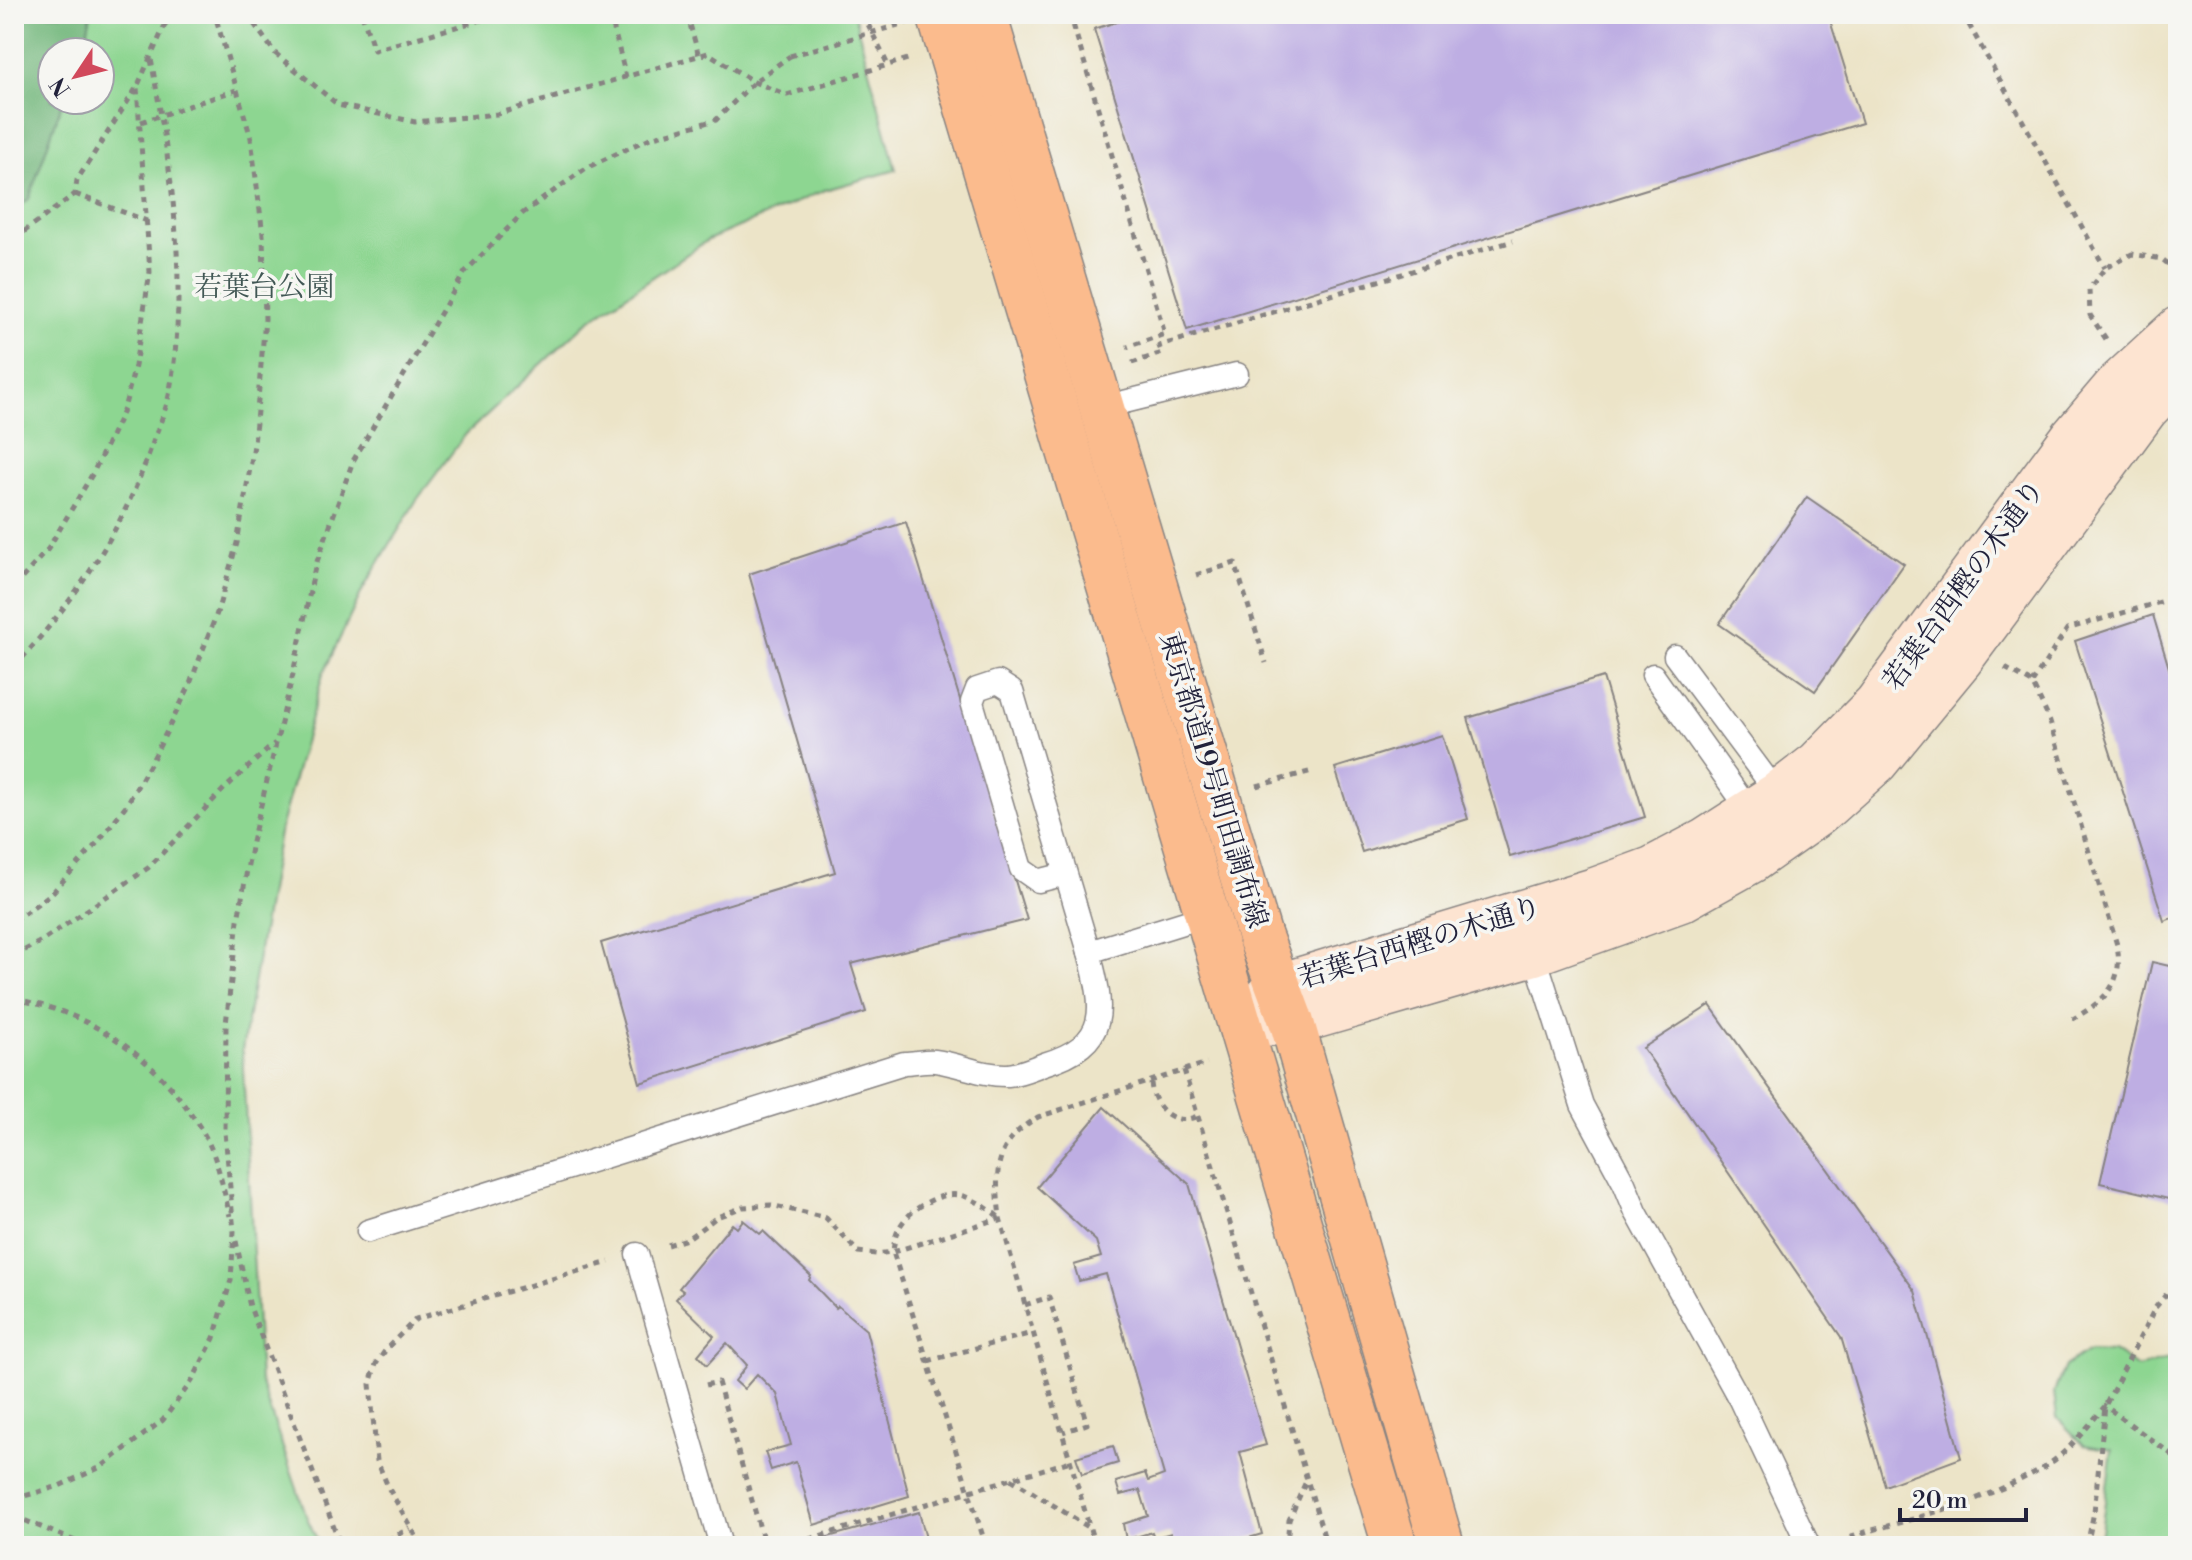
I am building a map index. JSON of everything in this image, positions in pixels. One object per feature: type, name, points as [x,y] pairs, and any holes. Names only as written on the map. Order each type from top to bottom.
[{"type":"main road","name":"東京都道19号町田調布線","points":[[938,14],[1395,1546]]},
{"type":"main road","name":"東京都道19号町田調布線","points":[[984,14],[1260,937],[1285,1004],[1442,1546]]},
{"type":"street","name":"若葉台西樫の木通り","points":[[1240,1024],[1285,1004],[1652,869],[1765,803],[1818,763],[1876,704],[2073,437],[2118,384],[2178,329]]},
{"type":"street","name":"若葉台西樫の木通り","points":[[1285,1004],[1534,953],[1681,900],[1751,861],[1819,813],[1876,762],[1961,659],[2146,409],[2178,377]]},
{"type":"lane","points":[[1100,408],[1237,374]]},
{"type":"lane","points":[[1675,656],[1765,803]]},
{"type":"lane","points":[[1653,675],[1765,803]]},
{"type":"lane","points":[[368,1231],[904,1063],[933,1061],[981,1073],[1010,1075],[1069,1057],[1085,1044],[1099,1020],[1100,993],[1089,952],[1066,874],[1012,691],[998,682],[977,689],[972,702],[1021,869],[1038,881],[1066,874]]},
{"type":"lane","points":[[1089,952],[1208,915]]},
{"type":"lane","points":[[1534,953],[1582,1105],[1636,1212],[1740,1400],[1809,1546]]},
{"type":"lane","points":[[637,1254],[721,1546]]},
{"type":"path","points":[[14,239],[75,194],[77,180],[137,87],[170,14]]},
{"type":"path","points":[[206,14],[228,14]]},
{"type":"path","points":[[247,14],[275,53],[338,105],[415,122],[497,114],[708,53],[754,82],[787,95],[909,58]]},
{"type":"path","points":[[362,14],[374,50],[502,14]]},
{"type":"path","points":[[610,14],[626,77]]},
{"type":"path","points":[[687,14],[699,56]]},
{"type":"path","points":[[863,14],[888,65]]},
{"type":"path","points":[[14,1499],[59,1486],[101,1467],[163,1420],[192,1381],[214,1338],[231,1280],[234,1232],[225,1132],[226,1024],[238,920],[249,858],[315,567],[353,461],[465,272],[523,213],[586,168],[650,138],[716,120],[754,82],[790,56],[938,14]]},
{"type":"path","points":[[1070,14],[1165,334],[1122,349]]},
{"type":"path","points":[[1963,14],[2105,268]]},
{"type":"path","points":[[14,921],[52,893],[127,804],[188,689],[217,613],[237,543],[254,445],[265,319],[263,235],[251,138],[215,15]]},
{"type":"path","points":[[14,667],[55,622],[114,535],[145,466],[170,394],[180,281],[175,207],[151,59]]},
{"type":"path","points":[[14,587],[48,549],[93,473],[124,409],[135,366],[150,272],[137,87]]},
{"type":"path","points":[[141,122],[236,90]]},
{"type":"path","points":[[75,194],[147,221]]},
{"type":"path","points":[[1127,364],[1162,353],[1159,346],[1513,241]]},
{"type":"path","points":[[2111,347],[2090,315],[2089,289],[2105,268],[2132,254],[2162,259],[2178,272]]},
{"type":"path","points":[[1192,576],[1235,563],[1266,663]]},
{"type":"path","points":[[2032,683],[2067,629],[2178,597]]},
{"type":"path","points":[[2001,665],[2032,683],[2049,719],[2117,945],[2120,961],[2108,994],[2073,1019]]},
{"type":"path","points":[[14,956],[45,939],[148,868],[224,789],[277,741]]},
{"type":"path","points":[[1252,787],[1312,771]]},
{"type":"path","points":[[14,999],[72,1014],[112,1035],[159,1074],[205,1135],[219,1173],[250,1307],[341,1546]]},
{"type":"path","points":[[1095,1546],[1000,1218],[998,1165],[1003,1149],[1020,1127],[1038,1117],[1212,1061]]},
{"type":"path","points":[[1184,1070],[1327,1546]]},
{"type":"path","points":[[1151,1082],[1156,1102],[1168,1116],[1183,1120],[1199,1115]]},
{"type":"path","points":[[986,1546],[893,1252],[895,1235],[903,1222],[926,1203],[943,1196],[958,1195],[979,1202],[1000,1218]]},
{"type":"path","points":[[422,1546],[377,1461],[370,1384],[376,1364],[387,1348],[416,1319],[687,1239],[717,1217],[743,1207],[771,1205],[826,1218],[858,1252],[876,1254],[893,1252],[1000,1218]]},
{"type":"path","points":[[1843,1546],[1844,1538],[1973,1500],[2045,1467],[2076,1439],[2105,1406],[2155,1308],[2178,1280]]},
{"type":"path","points":[[1025,1305],[1049,1297],[1087,1424],[1063,1432]]},
{"type":"path","points":[[928,1361],[1032,1333]]},
{"type":"path","points":[[677,1394],[718,1382],[765,1546]]},
{"type":"path","points":[[2105,1406],[2178,1459]]},
{"type":"path","points":[[2087,1546],[2094,1512],[2105,1406]]},
{"type":"path","points":[[786,1546],[1071,1461]]},
{"type":"path","points":[[1287,1546],[1289,1520],[1307,1478]]},
{"type":"path","points":[[1011,1479],[1090,1528]]},
{"type":"path","points":[[14,1516],[87,1546]]},
{"type":"path","points":[[377,1546],[410,1528]]},
{"type":"green space","points":[[14,14],[91,14],[86,36],[36,36],[36,116],[58,116],[29,199],[14,211]]},
{"type":"green space","name":"若葉台公園","points":[[91,14],[854,14],[896,170],[825,190],[708,240],[588,321],[466,434],[416,501],[363,589],[323,674],[279,833],[242,1050],[260,1381],[307,1518],[320,1546],[14,1546],[14,211],[29,198],[57,116],[116,116],[116,36],[86,36]]},
{"type":"green space","points":[[2090,1350],[2113,1351],[2138,1368],[2178,1356],[2178,1546],[2099,1546],[2112,1450],[2084,1445],[2057,1418],[2054,1392],[2065,1366]]},
{"type":"building","points":[[1142,14],[1828,14],[1862,123],[1187,330],[1094,29]]},
{"type":"building","points":[[1807,497],[1904,564],[1815,691],[1719,624]]},
{"type":"building","points":[[906,522],[1027,920],[851,964],[866,1012],[640,1083],[601,943],[835,872],[749,574]]},
{"type":"building","points":[[2153,615],[2178,698],[2178,916],[2164,921],[2075,641]]},
{"type":"building","points":[[1603,677],[1645,817],[1510,857],[1468,718]]},
{"type":"building","points":[[1442,735],[1468,819],[1362,852],[1335,768]]},
{"type":"building","points":[[2152,962],[2178,968],[2177,1201],[2100,1183]]},
{"type":"building","points":[[1710,1005],[1915,1291],[1961,1458],[1885,1486],[1841,1337],[1643,1048]]},
{"type":"building","points":[[1104,1107],[1189,1184],[1266,1445],[1240,1452],[1262,1534],[1222,1546],[1174,1546],[1171,1533],[1154,1538],[1152,1532],[1126,1540],[1123,1524],[1148,1516],[1140,1490],[1120,1495],[1116,1482],[1145,1473],[1148,1481],[1164,1475],[1106,1274],[1079,1281],[1074,1265],[1101,1257],[1096,1241],[1037,1187]]},
{"type":"building","points":[[743,1220],[760,1234],[763,1231],[811,1276],[809,1280],[836,1308],[838,1306],[866,1330],[909,1496],[814,1525],[796,1462],[771,1470],[765,1452],[791,1445],[777,1394],[757,1374],[744,1389],[735,1381],[747,1365],[727,1343],[707,1365],[698,1355],[714,1336],[676,1299],[683,1291],[679,1288],[732,1224],[737,1228]]},
{"type":"building","points":[[1113,1446],[1118,1463],[1082,1474],[1076,1457]]},
{"type":"building","points":[[919,1512],[928,1546],[823,1546],[821,1539]]}]
